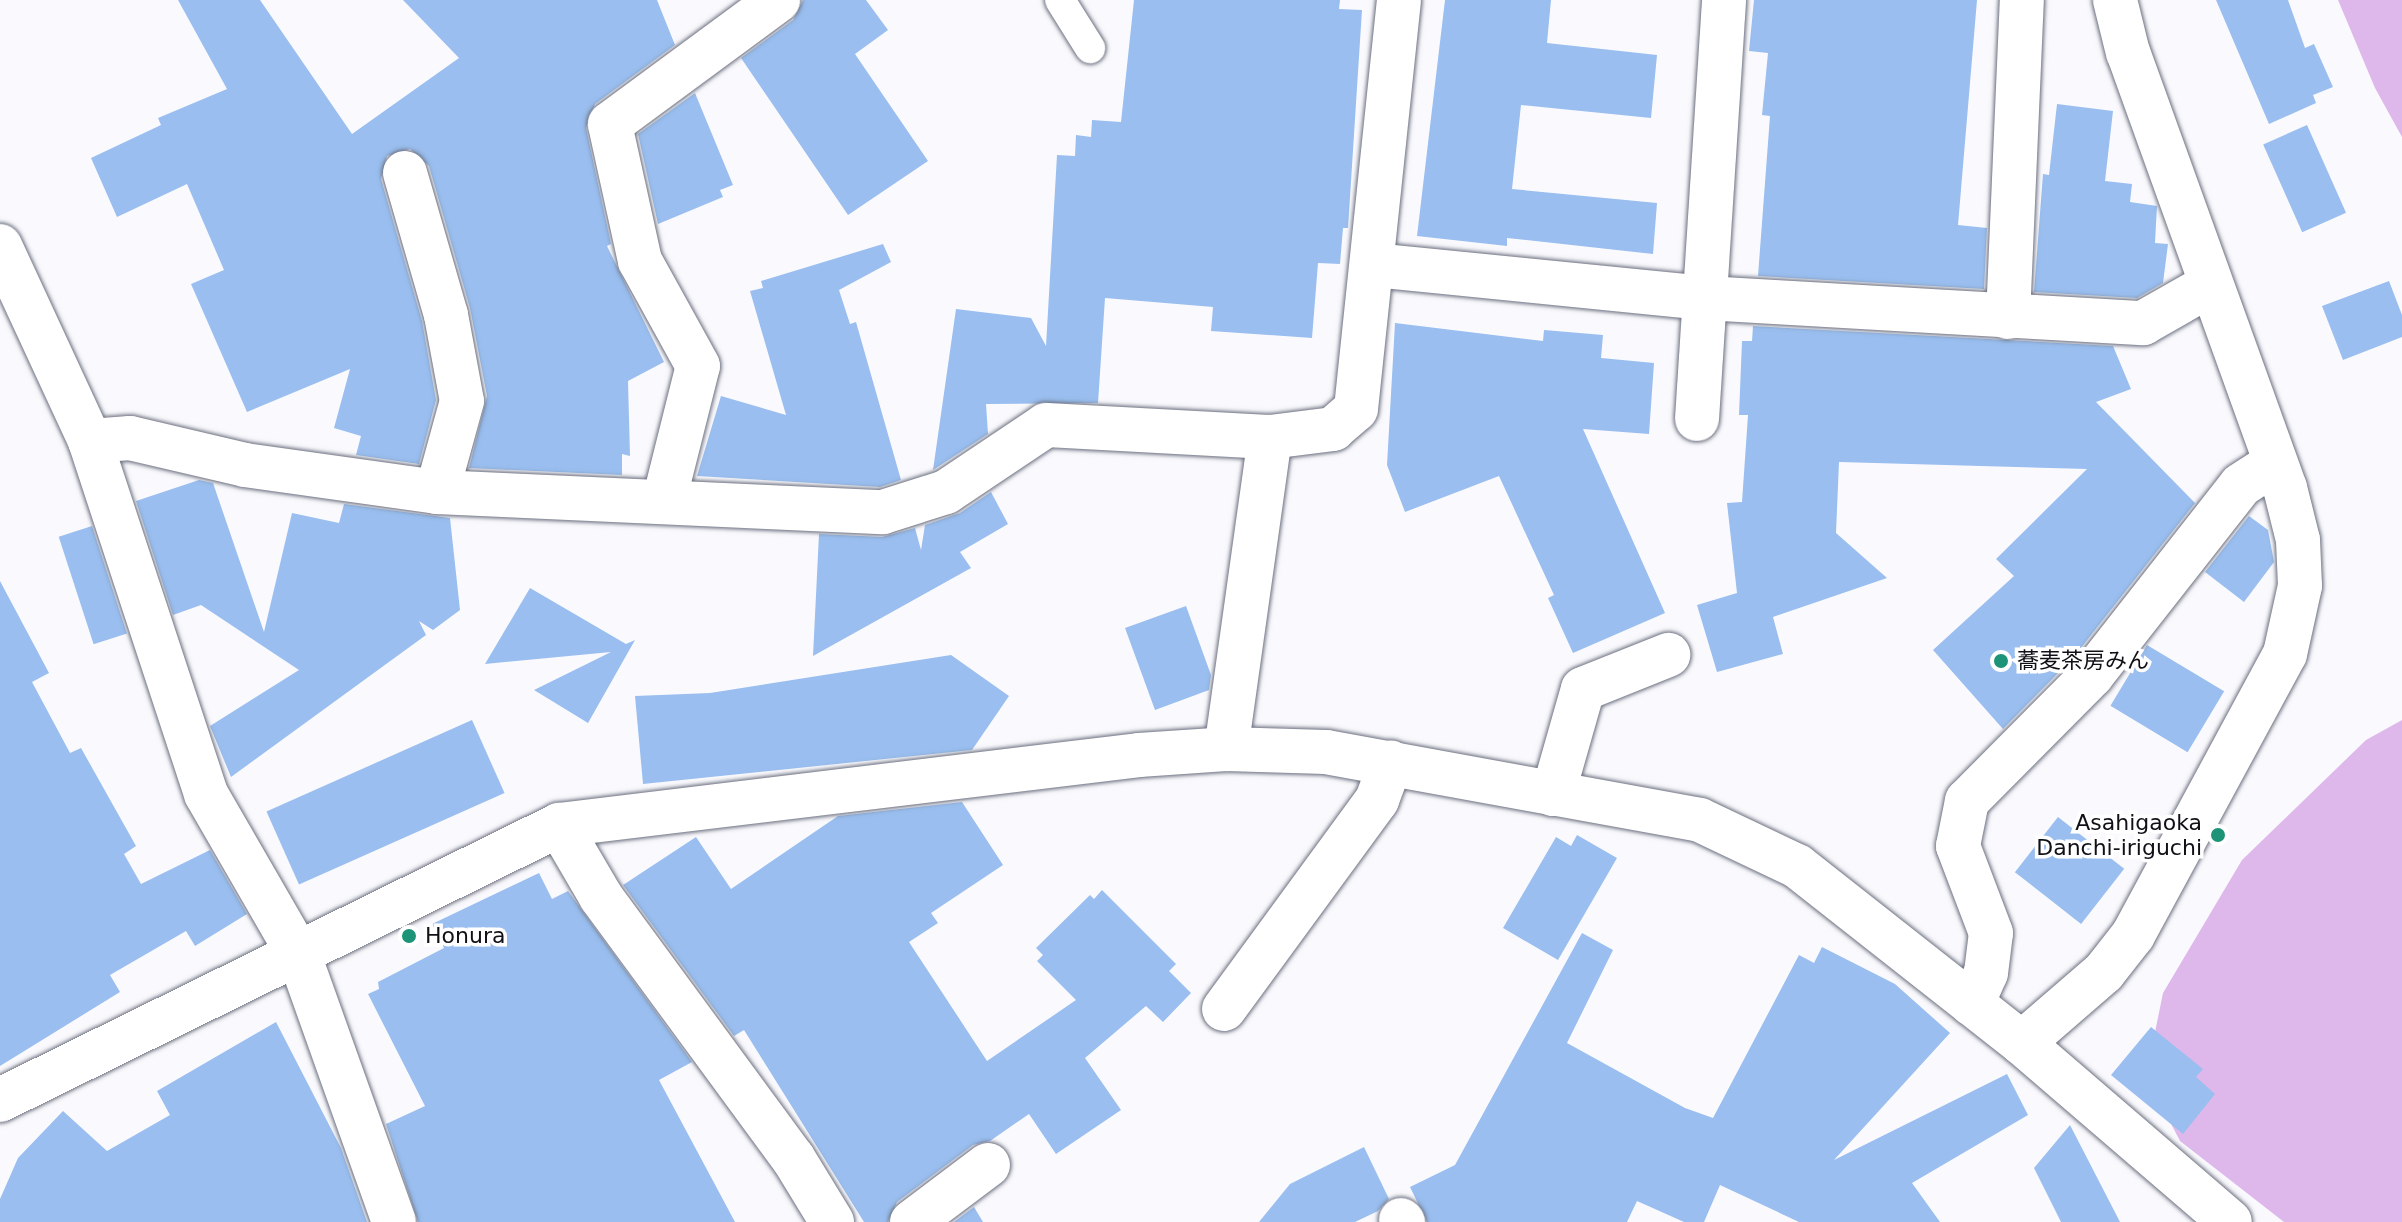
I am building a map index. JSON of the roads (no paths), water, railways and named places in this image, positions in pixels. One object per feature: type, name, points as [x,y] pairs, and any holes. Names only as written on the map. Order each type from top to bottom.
[{"type":"street","points":[[664,501],[698,366],[640,261],[610,124],[778,0]]},
{"type":"street","points":[[90,441],[130,438],[245,465],[437,492],[883,512],[946,492],[1046,425],[1270,437],[1333,429],[1356,409],[1374,265],[1399,0]]},
{"type":"street","points":[[1697,419],[1724,0]]},
{"type":"street","points":[[2008,317],[2022,0]]},
{"type":"street","points":[[2022,1043],[2104,972],[2133,935],[2285,654],[2300,586],[2298,540],[2275,463],[2128,53],[2115,0]]},
{"type":"street","points":[[405,173],[446,315],[462,401],[437,492]]},
{"type":"street","points":[[0,246],[90,441],[206,794],[299,955],[394,1222]]},
{"type":"street","points":[[1374,265],[1705,298],[2143,323],[2210,285]]},
{"type":"street","points":[[1226,749],[1270,437]]},
{"type":"street","points":[[1972,1004],[1986,973],[1991,933],[1958,846],[1967,801],[2092,675],[2241,485],[2275,463]]},
{"type":"street","points":[[1553,794],[1583,689],[1668,655]]},
{"type":"street","points":[[0,1100],[559,825],[1123,757],[1226,749],[1326,752],[1700,820],[1797,866],[2022,1043],[2215,1217]]},
{"type":"street","points":[[1224,1009],[1377,800],[1391,762]]},
{"type":"street","points":[[559,825],[601,897],[793,1158],[832,1222]]},
{"type":"street","points":[[912,1222],[988,1165]]},
{"type":"lane","points":[[1060,0],[1090,48]]},
{"type":"place","name":"蕎麦茶房みん","points":[[2001,661]]},
{"type":"place","name":"Asahigaoka Danchi-iriguchi","points":[[2218,835]]},
{"type":"place","name":"Honura","points":[[409,936]]}]
